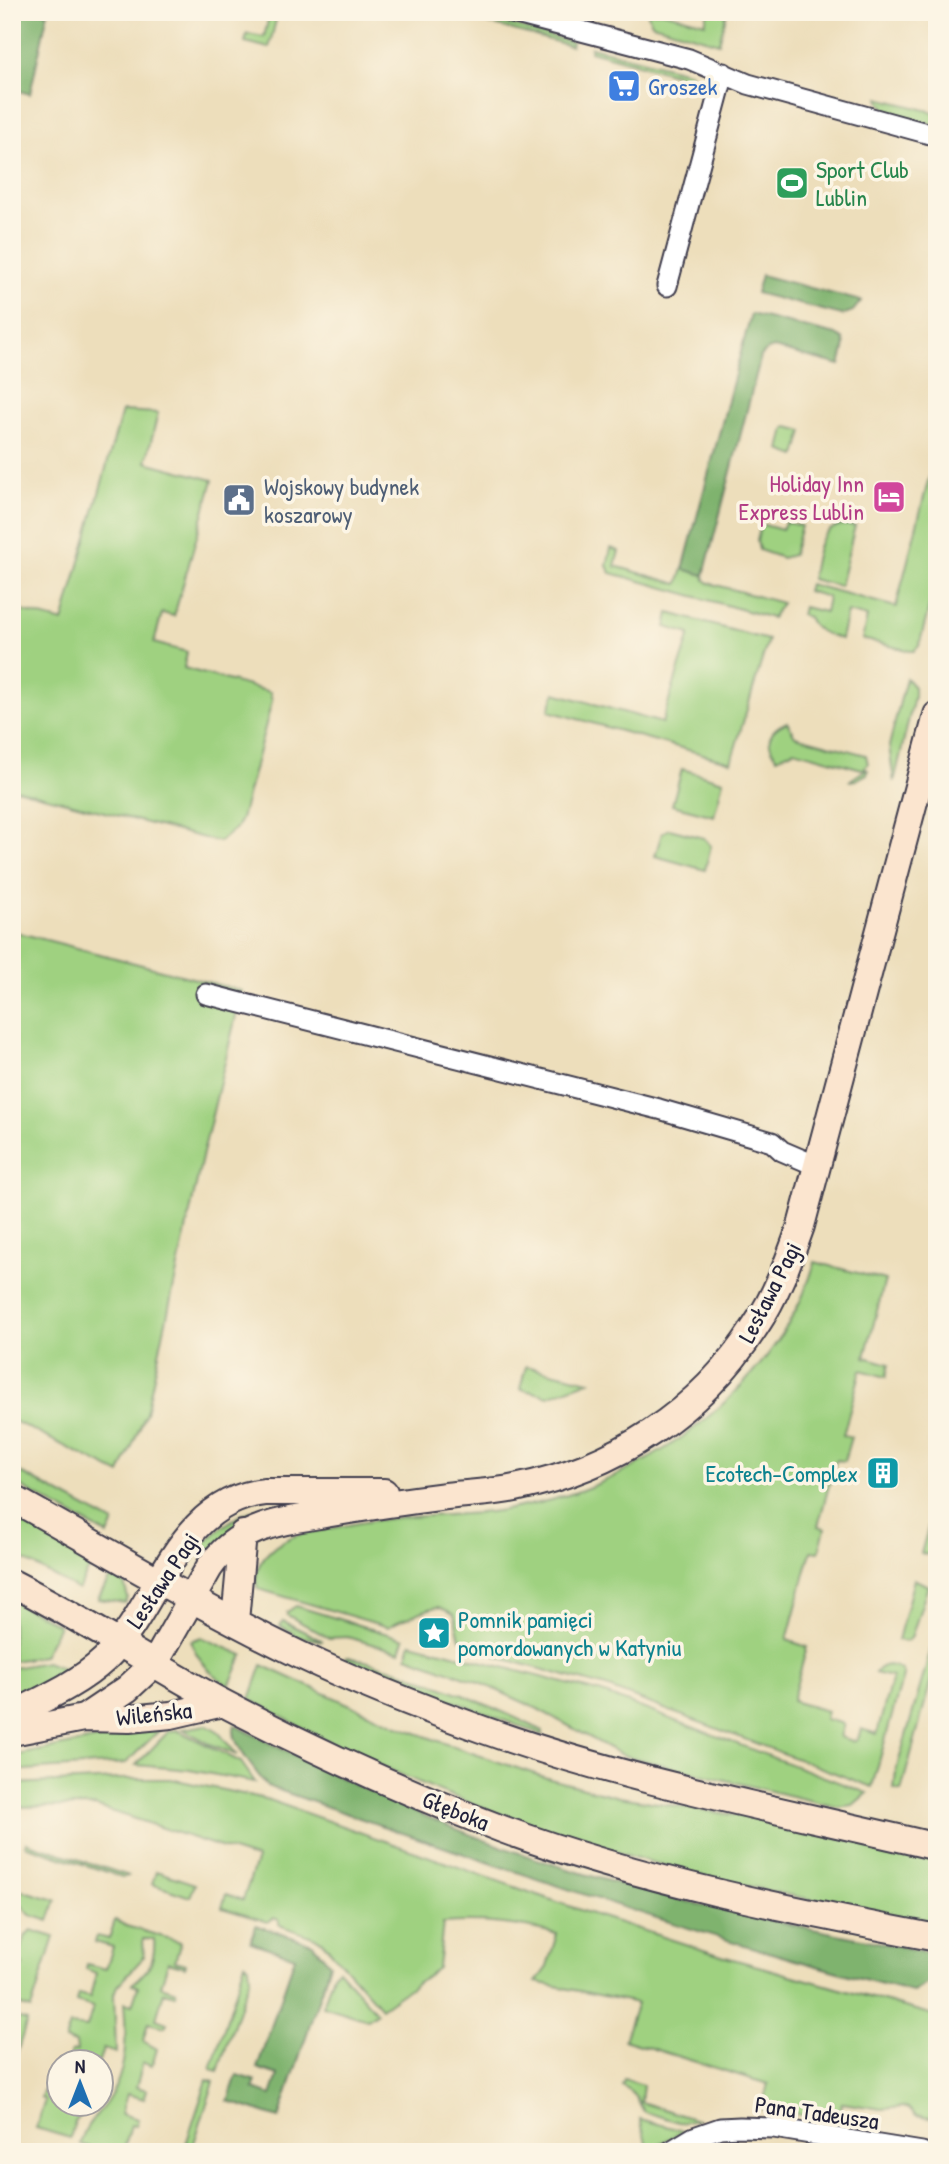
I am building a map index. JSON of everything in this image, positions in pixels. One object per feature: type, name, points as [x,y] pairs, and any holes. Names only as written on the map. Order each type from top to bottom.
[{"type":"street","points":[[509,12],[689,59],[748,84],[937,135]]},
{"type":"street","points":[[667,286],[724,73]]},
{"type":"street","name":"Lesława Pagi","points":[[155,1663],[219,1553],[243,1534],[296,1519],[512,1489],[582,1470],[657,1430],[699,1396],[737,1353],[769,1303],[801,1226],[937,715]]},
{"type":"street","points":[[206,994],[659,1109],[772,1142],[782,1151],[817,1166]]},
{"type":"street","name":"Lesława Pagi","points":[[120,1642],[177,1550],[204,1520],[227,1504],[254,1493],[377,1491],[449,1496]]},
{"type":"street","points":[[12,1498],[234,1621],[358,1681],[524,1743],[610,1769],[937,1847]]},
{"type":"street","points":[[234,1621],[243,1534]]},
{"type":"street","name":"Głęboka","points":[[12,1583],[120,1642],[223,1703],[378,1777],[501,1828],[569,1853],[735,1898],[937,1938]]},
{"type":"street","points":[[12,1715],[92,1669],[120,1642],[191,1598]]},
{"type":"street","name":"Wileńska","points":[[85,1718],[127,1689],[155,1663]]},
{"type":"street","name":"Wileńska","points":[[12,1732],[85,1718],[151,1717],[223,1703]]},
{"type":"street","name":"Pana Tadeusza","points":[[669,2152],[694,2137],[720,2128],[740,2127],[774,2128],[922,2152]]},
{"type":"green space","points":[[12,12],[48,12],[30,94],[12,89]]},
{"type":"green space","points":[[270,12],[278,12],[269,48],[245,42],[247,34],[264,37]]},
{"type":"green space","points":[[448,12],[465,12],[572,42],[571,46]]},
{"type":"green space","points":[[647,12],[663,12],[705,23],[708,12],[727,12],[719,43],[652,24]]},
{"type":"green space","points":[[591,47],[691,73],[689,78],[590,51]]},
{"type":"green space","points":[[879,98],[937,113],[937,125],[895,114],[882,105]]},
{"type":"green space","points":[[761,275],[861,301],[853,311],[842,315],[756,293]]},
{"type":"green space","points":[[751,314],[836,335],[843,339],[845,345],[840,365],[774,348],[761,356],[704,575],[683,569]]},
{"type":"green space","points":[[122,411],[158,413],[146,462],[213,480],[174,616],[162,613],[154,643],[187,652],[184,668],[270,692],[272,701],[241,819],[236,828],[219,842],[12,788],[12,608],[63,622]]},
{"type":"green space","points":[[785,428],[803,431],[796,456],[780,450]]},
{"type":"green space","points":[[937,446],[937,577],[919,646],[910,651],[862,639],[867,617],[847,612],[841,639],[822,632],[808,617],[801,615],[803,607],[825,612],[828,597],[807,591],[809,584],[896,607]]},
{"type":"green space","points":[[785,522],[801,526],[793,555],[782,558],[759,550],[757,541],[761,524],[782,530]]},
{"type":"green space","points":[[842,525],[855,526],[840,586],[811,579],[822,538],[833,528]]},
{"type":"green space","points":[[611,548],[619,551],[615,566],[678,584],[683,569],[704,575],[709,583],[782,603],[772,618],[611,573],[607,566]]},
{"type":"green space","points":[[669,613],[768,640],[731,762],[549,711],[555,693],[662,723],[690,634],[666,627]]},
{"type":"green space","points":[[906,678],[914,687],[914,697],[894,782],[889,746]]},
{"type":"green space","points":[[787,722],[795,736],[866,755],[868,764],[864,768],[868,770],[867,774],[849,781],[865,770],[794,750],[777,758],[770,737],[775,729]]},
{"type":"green space","points":[[682,769],[723,781],[714,816],[672,805]]},
{"type":"green space","points":[[669,829],[704,838],[711,846],[705,870],[655,856],[662,833]]},
{"type":"green space","points":[[12,931],[242,991],[146,1413],[120,1474],[12,1420]]},
{"type":"green space","points":[[815,1262],[885,1280],[865,1357],[889,1364],[886,1377],[861,1370],[843,1435],[851,1437],[844,1461],[836,1460],[818,1526],[825,1528],[819,1552],[811,1551],[787,1640],[807,1647],[792,1701],[827,1711],[825,1719],[844,1724],[840,1737],[853,1741],[858,1739],[861,1729],[877,1734],[892,1677],[875,1673],[888,1665],[902,1671],[903,1676],[872,1787],[606,1687],[497,1657],[492,1652],[460,1639],[454,1614],[438,1607],[388,1627],[258,1589],[257,1572],[264,1557],[277,1545],[296,1535],[379,1520],[483,1513],[534,1504],[595,1485],[666,1448],[730,1397],[758,1367],[782,1335],[801,1300]]},
{"type":"green space","points":[[526,1366],[589,1381],[549,1396],[520,1389]]},
{"type":"green space","points":[[12,1468],[114,1523],[108,1535],[12,1482]]},
{"type":"green space","points":[[937,1497],[937,1557],[921,1553]]},
{"type":"green space","points":[[325,1502],[207,1553],[200,1548],[229,1522],[256,1510]]},
{"type":"green space","points":[[12,1514],[94,1560],[78,1590],[12,1553]]},
{"type":"green space","points":[[113,1572],[124,1583],[128,1598],[125,1603],[98,1599]]},
{"type":"green space","points":[[914,1579],[928,1586],[911,1638],[905,1642],[898,1640]]},
{"type":"green space","points":[[12,1600],[59,1625],[43,1656],[12,1661]]},
{"type":"green space","points":[[296,1606],[404,1639],[400,1652],[347,1637],[329,1638],[287,1615],[287,1612]]},
{"type":"green space","points":[[283,1621],[323,1641],[294,1636],[294,1633],[280,1626]]},
{"type":"green space","points":[[937,1628],[937,1666],[901,1791],[894,1789],[896,1771]]},
{"type":"green space","points":[[201,1637],[243,1655],[229,1686],[211,1672],[197,1654],[191,1641]]},
{"type":"green space","points":[[411,1643],[602,1693],[867,1793],[853,1805],[837,1807],[622,1755],[536,1708],[481,1683],[407,1656]]},
{"type":"green space","points":[[349,1657],[448,1689],[543,1731],[543,1735],[346,1661],[345,1658]]},
{"type":"green space","points":[[46,1662],[73,1672],[12,1699],[12,1668]]},
{"type":"green space","points":[[262,1665],[395,1725],[550,1779],[619,1797],[766,1820],[937,1861],[937,1924],[696,1874],[555,1833],[450,1795],[348,1750],[250,1699]]},
{"type":"green space","points":[[206,1725],[219,1733],[237,1755],[183,1729]]},
{"type":"green space","points":[[235,1725],[378,1795],[525,1855],[678,1899],[937,1954],[937,1978],[913,1992],[749,1947],[588,1896],[267,1786],[239,1748],[234,1732]]},
{"type":"green space","points":[[162,1728],[126,1763],[12,1771],[12,1756]]},
{"type":"green space","points":[[177,1730],[241,1762],[255,1782],[189,1770],[136,1765],[169,1731]]},
{"type":"green space","points":[[171,1779],[266,1799],[580,1910],[722,1956],[937,2016],[937,2119],[916,2116],[903,2107],[882,2109],[842,2103],[838,2128],[806,2123],[807,2115],[764,2111],[762,2107],[768,2084],[624,2040],[637,2003],[536,1982],[547,1967],[557,1934],[529,1928],[486,1923],[443,1923],[438,1968],[381,2008],[321,1940],[282,1926],[279,1920],[274,1918],[268,1922],[222,1908],[226,1894],[243,1900],[257,1859],[95,1806],[12,1807],[12,1784]]},
{"type":"green space","points":[[26,1842],[129,1876],[122,1877],[25,1845]]},
{"type":"green space","points":[[156,1871],[195,1884],[190,1897],[152,1884]]},
{"type":"green space","points":[[20,1890],[56,1900],[49,1921],[30,1915],[17,1900]]},
{"type":"green space","points":[[115,1920],[126,1926],[181,1942],[175,1961],[186,1964],[185,1967],[168,1962],[161,1986],[176,1991],[175,1995],[164,1992],[156,2019],[167,2023],[165,2027],[148,2023],[143,2041],[157,2049],[152,2066],[143,2063],[136,2087],[147,2090],[144,2099],[127,2094],[121,2114],[138,2119],[136,2126],[131,2125],[123,2152],[104,2152],[80,2144],[87,2126],[94,2118],[116,2118],[116,2085],[122,2067],[126,2029],[124,2003],[132,2005],[138,1987],[132,1984],[150,1965],[154,1953],[154,1939],[143,1939],[144,1957],[117,1986],[114,1994],[116,2048],[77,2048],[76,2043],[65,2040],[70,2025],[87,2027],[93,2007],[76,2002],[78,1994],[90,1997],[96,1973],[86,1969],[87,1964],[106,1969],[113,1947],[95,1942],[97,1936],[109,1939]]},
{"type":"green space","points":[[256,1925],[313,1944],[330,1964],[279,2118],[228,2101],[237,2075],[256,2081],[253,2089],[271,2095],[278,2075],[257,2068],[295,1957],[251,1942]]},
{"type":"green space","points":[[31,1930],[54,1937],[31,2009],[12,2003],[12,1979],[24,1966],[18,1959],[26,1935]]},
{"type":"green space","points":[[245,1963],[249,1966],[250,1977],[218,2071],[211,2069]]},
{"type":"green space","points":[[338,1969],[377,2013],[367,2020],[323,2006],[333,1974]]},
{"type":"green space","points":[[12,2017],[27,2021],[12,2068]]},
{"type":"green space","points":[[624,2079],[643,2085],[641,2102],[697,2120],[682,2123],[644,2112],[636,2097],[622,2085]]},
{"type":"green space","points":[[207,2080],[214,2082],[192,2149],[185,2147]]},
{"type":"green space","points":[[43,2091],[46,2092],[46,2118],[79,2118],[70,2138],[36,2128],[45,2100],[41,2098]]},
{"type":"green space","points":[[640,2119],[684,2131],[648,2150]]},
{"type":"place","name":"Groszek","points":[[624,86]]},
{"type":"place","name":"Sport Club Lublin","points":[[792,183]]},
{"type":"place","name":"Holiday Inn Express Lublin","points":[[889,497]]},
{"type":"place","name":"Wojskowy budynek koszarowy","points":[[239,500]]},
{"type":"place","name":"Ecotech-Complex","points":[[883,1473]]},
{"type":"place","name":"Pomnik pamięci pomordowanych w Katyniu","points":[[434,1633]]}]
